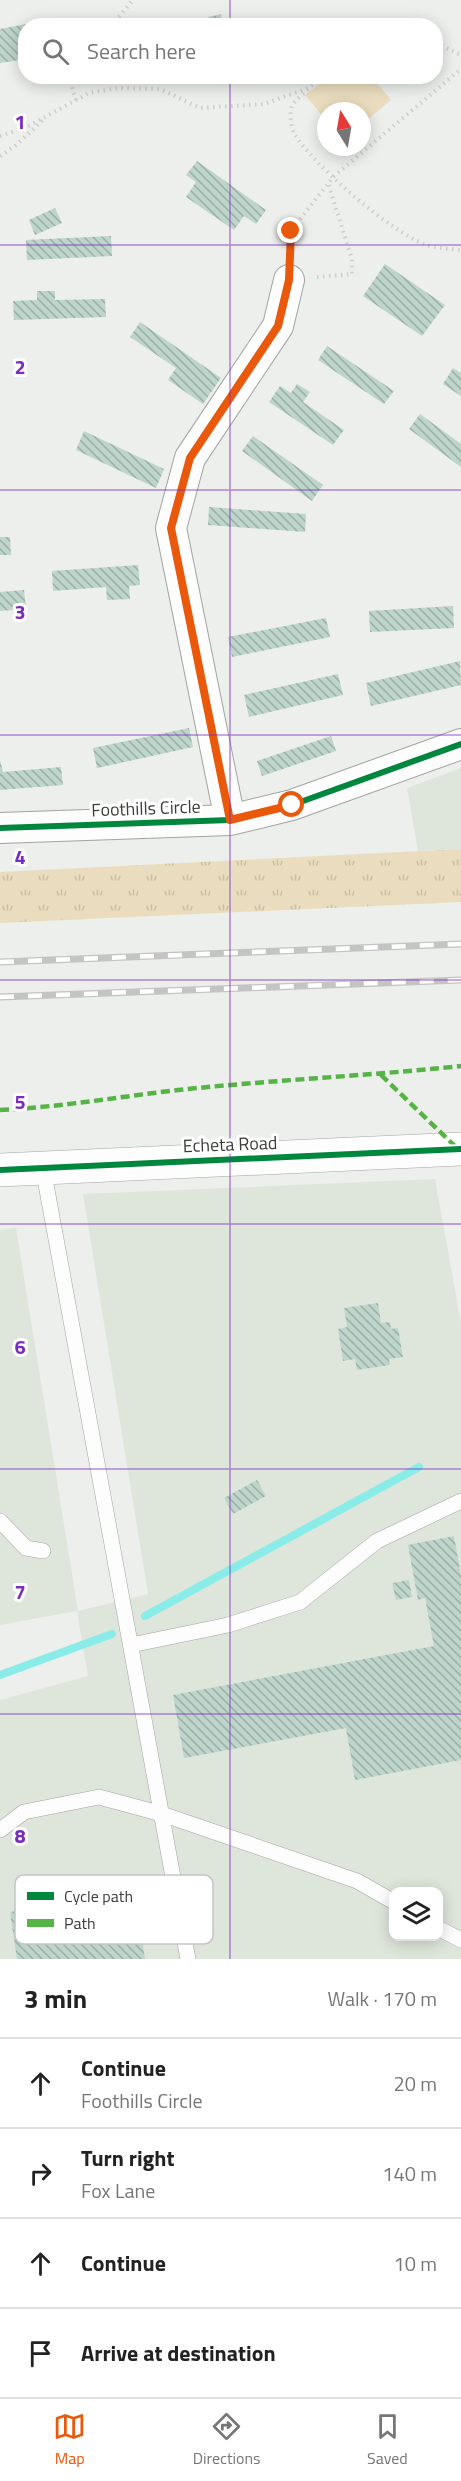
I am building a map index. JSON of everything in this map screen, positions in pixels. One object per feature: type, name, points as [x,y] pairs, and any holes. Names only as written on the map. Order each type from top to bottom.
[{"type":"street","points":[[230,820],[171,528],[190,458],[278,326],[289,280]]},
{"type":"street","name":"Foothills Circle","points":[[0,828],[230,820],[292,805],[461,744]]},
{"type":"street","name":"Echeta Road","points":[[0,1170],[460,1154]]},
{"type":"lane","points":[[43,1168],[173,1875]]},
{"type":"lane","points":[[131,1645],[228,1625],[300,1602],[377,1541],[461,1501]]},
{"type":"lane","points":[[0,1521],[26,1548],[43,1551]]},
{"type":"lane","points":[[0,1830],[24,1812],[99,1797],[162,1814],[357,1881],[389,1900]]},
{"type":"lane","points":[[443,1931],[461,1940]]},
{"type":"lane","points":[[185,1944],[188,1959]]},
{"type":"path","points":[[118,18],[133,0]]},
{"type":"path","points":[[443,47],[461,55]]},
{"type":"path","points":[[328,183],[352,259],[352,274],[289,280],[291,231],[328,183],[461,69]]},
{"type":"path","points":[[71,84],[76,100]]},
{"type":"path","points":[[314,84],[292,106],[293,131],[305,148],[333,177],[384,220],[424,244],[461,250]]},
{"type":"path","points":[[0,136],[25,128],[89,93],[119,87],[160,89],[200,108],[264,104],[309,88]]},
{"type":"path","points":[[0,156],[15,146],[47,116]]},
{"type":"shaded area","points":[[461,768],[461,849],[418,851],[407,788]]},
{"type":"shaded area","points":[[435,1179],[461,1323],[461,1959],[0,1959],[0,1700],[88,1676],[77,1611],[0,1625],[0,1230],[16,1228],[78,1611],[148,1594],[83,1194]]},
{"type":"green space","points":[[319,84],[378,84],[391,100],[371,117],[371,102],[317,102],[317,109],[305,95]]},
{"type":"green space","points":[[461,849],[461,902],[0,923],[0,872]]},
{"type":"building","points":[[221,14],[222,18],[208,18]]},
{"type":"building","points":[[18,26],[18,60],[0,63],[0,29]]},
{"type":"building","points":[[197,161],[266,210],[256,224],[244,216],[234,230],[186,197],[196,182],[186,175]]},
{"type":"building","points":[[55,208],[62,223],[35,235],[29,220]]},
{"type":"building","points":[[111,236],[112,256],[27,260],[26,240]]},
{"type":"building","points":[[385,264],[445,305],[422,336],[363,296]]},
{"type":"building","points":[[37,291],[55,291],[55,300],[105,299],[106,317],[14,320],[13,301],[37,300]]},
{"type":"building","points":[[140,322],[221,378],[203,404],[168,380],[176,368],[130,337]]},
{"type":"building","points":[[327,346],[394,391],[384,404],[318,360]]},
{"type":"building","points":[[453,368],[461,373],[461,396],[443,384]]},
{"type":"building","points":[[297,384],[310,392],[303,402],[344,430],[333,445],[269,402],[280,386],[291,393]]},
{"type":"building","points":[[420,414],[461,444],[461,467],[409,429]]},
{"type":"building","points":[[84,431],[164,469],[156,488],[76,450]]},
{"type":"building","points":[[253,436],[323,485],[312,501],[242,451]]},
{"type":"building","points":[[209,507],[306,514],[305,532],[208,525]]},
{"type":"building","points":[[0,537],[10,537],[11,555],[0,555]]},
{"type":"building","points":[[138,565],[140,585],[129,586],[130,599],[107,600],[106,587],[53,591],[52,571]]},
{"type":"building","points":[[24,590],[26,609],[0,611],[0,592]]},
{"type":"building","points":[[453,606],[454,628],[370,632],[369,611]]},
{"type":"building","points":[[326,618],[330,637],[232,657],[228,637]]},
{"type":"building","points":[[460,661],[461,685],[371,706],[366,683]]},
{"type":"building","points":[[338,674],[343,695],[249,717],[244,695]]},
{"type":"building","points":[[189,728],[193,747],[97,768],[93,748]]},
{"type":"building","points":[[331,736],[336,751],[262,776],[257,761]]},
{"type":"building","points":[[0,760],[3,772],[61,767],[63,785],[0,790]]},
{"type":"building","points":[[378,1303],[381,1323],[390,1322],[391,1329],[398,1328],[403,1357],[389,1359],[390,1365],[357,1370],[355,1359],[343,1361],[338,1329],[347,1327],[344,1308]]},
{"type":"building","points":[[257,1480],[266,1496],[233,1514],[224,1498]]},
{"type":"building","points":[[454,1536],[461,1575],[461,1760],[355,1780],[346,1728],[184,1758],[173,1695],[434,1646],[425,1598],[418,1600],[408,1545]]},
{"type":"building","points":[[409,1580],[412,1597],[396,1600],[392,1583]]},
{"type":"building","points":[[15,1911],[15,1944],[143,1944],[145,1959],[17,1959],[10,1912]]},
{"type":"waterway","points":[[145,1616],[419,1467]]},
{"type":"waterway","points":[[0,1675],[112,1634]]},
{"type":"railway","points":[[0,962],[461,944]]},
{"type":"railway","points":[[0,997],[461,980]]},
{"type":"marked path","points":[[0,1110],[178,1090],[461,1066]]},
{"type":"marked path","points":[[381,1075],[459,1150]]},
{"type":"cycle path","points":[[230,820],[171,528],[190,458],[278,326],[289,280]]},
{"type":"cycle path","points":[[0,828],[230,820],[292,805],[461,744]]},
{"type":"cycle path","points":[[0,1170],[461,1149]]},
{"type":"route","points":[[291,231],[289,280],[278,326],[190,458],[171,528],[230,820],[292,805]]}]
